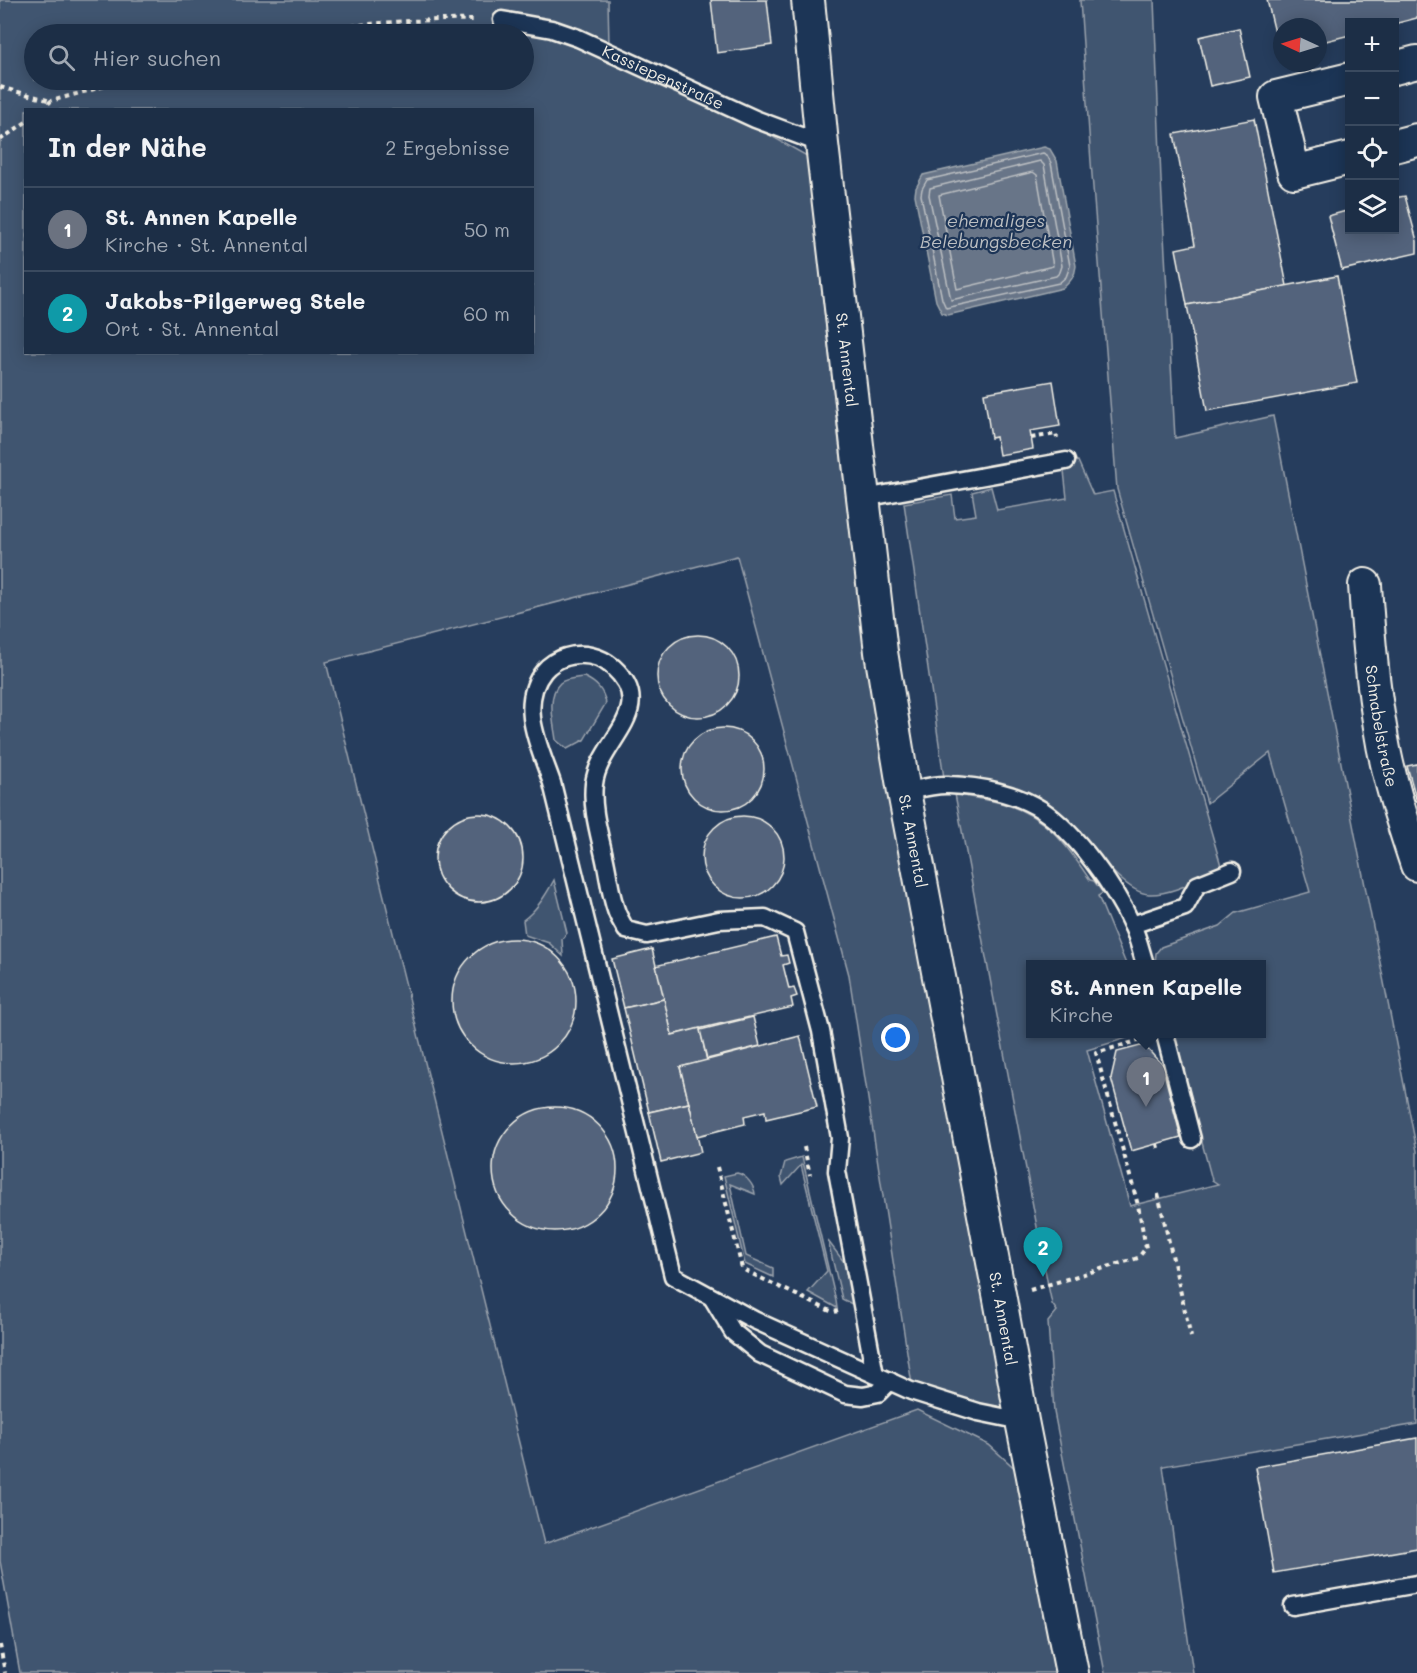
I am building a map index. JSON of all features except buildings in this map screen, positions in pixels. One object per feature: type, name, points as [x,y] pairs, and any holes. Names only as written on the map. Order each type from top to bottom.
[{"type":"street","name":"St. Annental","points":[[808,0],[822,144],[880,652],[904,792],[1071,1673]]},
{"type":"street","points":[[1399,67],[1417,62]]},
{"type":"street","points":[[1345,80],[1276,97],[1294,172],[1345,159]]},
{"type":"street","points":[[1399,145],[1417,140]]},
{"type":"street","name":"Schnabelstraße","points":[[1365,585],[1370,653],[1380,729],[1397,803],[1417,865]]},
{"type":"lane","name":"Kassiepenstraße","points":[[502,20],[524,24]]},
{"type":"lane","name":"Kassiepenstraße","points":[[534,26],[578,38],[755,119],[822,144]]},
{"type":"lane","points":[[864,498],[1066,461]]},
{"type":"lane","points":[[712,1297],[733,1332],[760,1354],[845,1394],[863,1396],[878,1393],[883,1378],[837,1171],[840,1138],[820,1031],[795,932],[765,918],[719,920],[647,935],[626,930],[616,910],[593,803],[594,782],[612,742],[624,726],[632,705],[630,693],[623,677],[604,660],[586,655],[570,656],[548,666],[536,682],[530,699],[533,723],[552,783],[673,1276],[712,1297],[754,1320],[883,1378],[911,1391],[978,1412],[1022,1421]]},
{"type":"lane","points":[[904,792],[947,784],[1012,796],[1041,810],[1074,837],[1095,865],[1132,925],[1144,960]]},
{"type":"lane","points":[[1132,925],[1185,907],[1197,885],[1232,871]]},
{"type":"lane","points":[[1159,1038],[1192,1139]]},
{"type":"lane","points":[[1293,1606],[1417,1584]]},
{"type":"path","points":[[369,24],[502,20]]},
{"type":"path","points":[[0,87],[51,101]]},
{"type":"path","points":[[44,108],[51,101],[91,90]]},
{"type":"path","points":[[0,140],[24,123]]},
{"type":"path","points":[[1031,438],[1051,435]]},
{"type":"path","points":[[1000,1299],[1138,1258],[1146,1248],[1133,1180],[1096,1053],[1148,1038]]},
{"type":"path","points":[[804,1147],[812,1181]]},
{"type":"path","points":[[717,1167],[742,1268],[828,1310],[834,1312],[839,1310],[840,1306]]},
{"type":"path","points":[[1158,1194],[1191,1337]]},
{"type":"path","points":[[0,1645],[5,1673]]},
{"type":"shaded area","points":[[0,0],[608,0],[609,45],[807,156],[839,442],[866,652],[1007,1412],[913,1391],[849,975],[737,556],[326,662],[544,1544],[917,1410],[989,1445],[1021,1474],[1060,1673],[20,1673],[0,1561]]},
{"type":"shaded area","points":[[1080,0],[1154,0],[1175,438],[1273,416],[1417,1151],[1417,1424],[1163,1466],[1193,1673],[1105,1673],[1054,1412],[1048,1322],[1057,1311],[1052,1304],[1048,1285],[955,794],[1001,803],[1031,815],[1043,823],[1063,843],[1090,880],[1094,881],[1103,893],[1098,896],[1124,960],[1026,960],[1026,1038],[1127,1038],[1087,1050],[1130,1206],[1218,1184],[1212,1180],[1174,1038],[1266,1038],[1266,960],[1155,960],[1156,953],[1161,947],[1220,926],[1236,913],[1310,892],[1270,753],[1207,803],[1117,489]]},
{"type":"shaded area","points":[[1078,461],[1093,495],[1113,491],[1222,869],[1186,885],[1158,894],[1138,891],[1126,883],[1113,872],[1066,819],[1030,793],[989,781],[944,778],[904,503],[952,495],[955,518],[976,515],[972,492],[991,487],[997,510],[1067,498],[1063,462]]},
{"type":"shaded area","points":[[584,677],[599,687],[606,703],[584,740],[567,749],[556,740],[552,710],[553,695],[562,681]]},
{"type":"shaded area","points":[[554,880],[567,933],[562,939],[563,956],[549,943],[525,935],[523,920],[541,902]]},
{"type":"shaded area","points":[[802,1157],[837,1308],[808,1292],[827,1271],[801,1165],[783,1185],[781,1177],[785,1162]]},
{"type":"shaded area","points":[[737,1173],[749,1181],[755,1194],[730,1184],[746,1256],[773,1268],[773,1277],[745,1264],[724,1176]]},
{"type":"shaded area","points":[[828,1241],[844,1262],[854,1305],[842,1299]]},
{"type":"water","name":"ehemaliges Belebungsbecken","points":[[1044,147],[1050,149],[1057,161],[1076,266],[1072,278],[1063,288],[948,315],[942,313],[936,301],[915,195],[923,175]]},
{"type":"place","name":"St. Annen Kapelle","points":[[1146,1107]]},
{"type":"place","name":"Jakobs-Pilgerweg Stele","points":[[1043,1277]]}]
